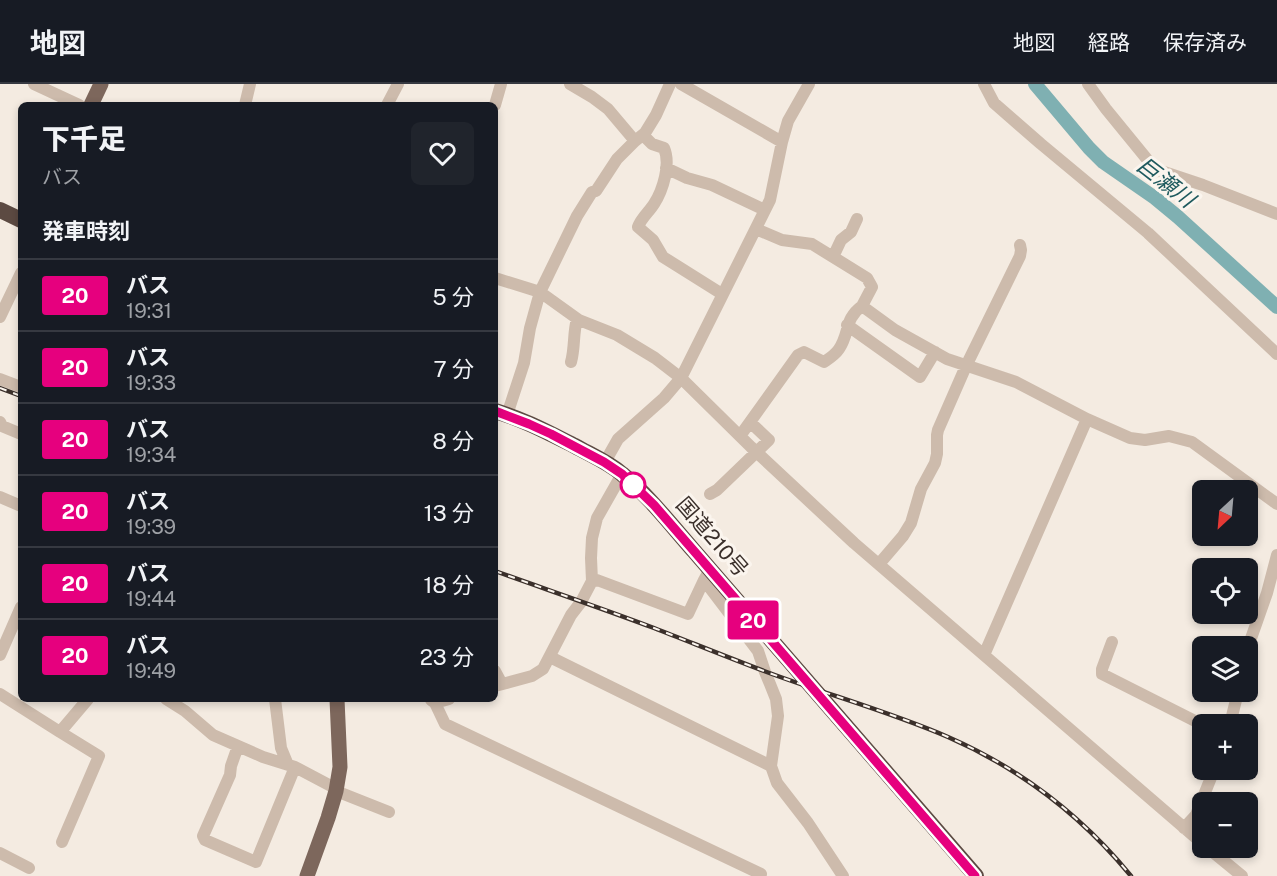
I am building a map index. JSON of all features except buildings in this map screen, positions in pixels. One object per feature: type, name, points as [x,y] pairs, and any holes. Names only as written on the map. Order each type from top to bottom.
[{"type":"highway","points":[[0,210],[18,219]]},
{"type":"highway","name":"国道210号","points":[[501,413],[544,431],[604,462],[622,474],[654,505],[707,575],[782,653],[975,876]]},
{"type":"main road","points":[[92,102],[101,84]]},
{"type":"main road","points":[[306,876],[328,818],[340,768],[336,702]]},
{"type":"street","points":[[34,84],[73,102]]},
{"type":"street","points":[[246,102],[250,84]]},
{"type":"street","points":[[496,102],[501,84]]},
{"type":"street","points":[[570,84],[608,109],[639,138],[664,148],[667,154],[666,173],[658,198],[638,227],[653,240],[663,257],[722,294]]},
{"type":"street","points":[[501,413],[524,363],[530,328],[540,292],[577,216],[591,192],[596,191],[617,159],[639,138],[656,115],[670,84]]},
{"type":"street","points":[[681,84],[782,142]]},
{"type":"street","points":[[604,462],[618,440],[664,398],[681,378],[770,200],[788,121],[809,84]]},
{"type":"street","points":[[984,84],[994,103],[1148,233],[1277,354]]},
{"type":"street","points":[[388,102],[395,85]]},
{"type":"street","points":[[1093,86],[1106,109],[1155,169],[1277,214]]},
{"type":"street","points":[[666,168],[687,178],[712,185],[765,210]]},
{"type":"street","points":[[833,257],[841,240],[851,232],[857,219]]},
{"type":"street","points":[[740,436],[798,355],[804,352],[824,362],[838,351],[842,345],[847,325],[855,311],[862,306],[872,287],[867,278],[812,244],[782,240],[756,229]]},
{"type":"street","points":[[879,564],[911,523],[921,489],[935,463],[938,441],[936,435],[966,366],[1020,256],[1020,245]]},
{"type":"street","points":[[0,317],[18,279]]},
{"type":"street","points":[[498,279],[540,292],[577,319],[617,335],[655,358],[681,378],[854,543],[1192,835]]},
{"type":"street","points":[[862,306],[894,330],[947,359],[1016,382],[1087,419],[1130,438],[1144,440],[1169,436],[1192,442],[1277,504]]},
{"type":"street","points":[[571,362],[577,319]]},
{"type":"street","points":[[847,325],[920,377],[934,352]]},
{"type":"street","points":[[0,379],[18,386]]},
{"type":"street","points":[[984,655],[1087,419]]},
{"type":"street","points":[[0,422],[2,426],[18,433]]},
{"type":"street","points":[[710,494],[769,440],[751,423]]},
{"type":"street","points":[[498,685],[532,676],[543,669],[571,615],[592,581],[592,538],[597,518],[622,474]]},
{"type":"street","points":[[2,502],[18,505]]},
{"type":"street","points":[[1252,636],[1277,555]]},
{"type":"street","points":[[592,581],[597,580],[688,614],[707,575]]},
{"type":"street","points":[[707,575],[758,651],[776,699],[778,716],[771,765],[777,783],[808,823],[843,876]]},
{"type":"street","points":[[1,647],[18,613]]},
{"type":"street","points":[[1112,642],[1102,674],[1192,719]]},
{"type":"street","points":[[550,657],[771,765]]},
{"type":"street","points":[[0,694],[99,756],[62,842]]},
{"type":"street","points":[[60,732],[85,702]]},
{"type":"street","points":[[171,702],[213,735],[263,757],[291,766],[331,786],[336,791],[389,812]]},
{"type":"street","points":[[275,702],[280,748],[291,766]]},
{"type":"street","points":[[433,702],[445,724],[761,874]]},
{"type":"street","points":[[238,746],[230,775],[203,836],[205,840],[256,862],[291,766]]},
{"type":"street","points":[[1184,828],[1196,815],[1210,780]]},
{"type":"street","points":[[0,853],[29,868]]},
{"type":"street","points":[[1218,858],[1235,874]]},
{"type":"waterway","name":"巨瀬川","points":[[1035,84],[1103,162],[1178,217],[1277,307]]},
{"type":"railway","points":[[0,388],[18,395]]},
{"type":"railway","points":[[498,572],[948,737],[1000,764],[1048,796],[1092,833],[1131,876]]},
{"type":"bus line","name":"20","points":[[498,412],[551,434],[604,462],[622,474],[654,505],[975,876]]}]
